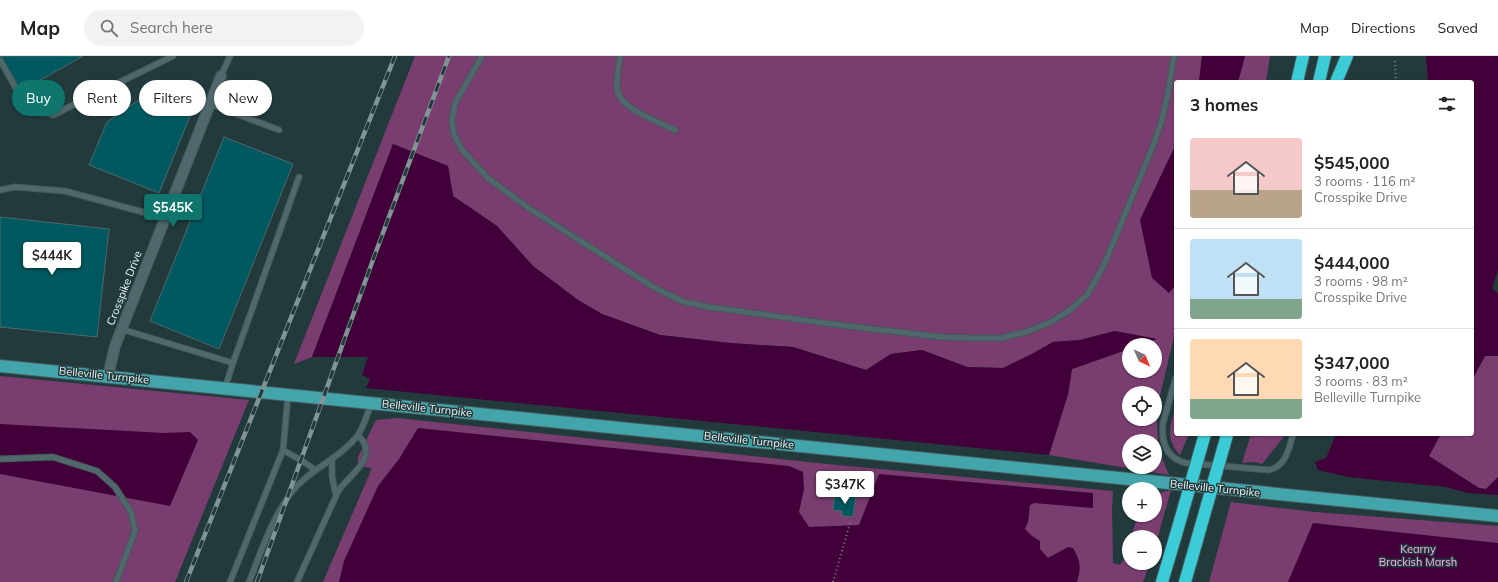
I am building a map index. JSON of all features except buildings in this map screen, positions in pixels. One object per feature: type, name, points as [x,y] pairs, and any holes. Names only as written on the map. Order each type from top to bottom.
[{"type":"highway","points":[[1297,80],[1298,56]]},
{"type":"highway","points":[[1297,80],[1303,56]]},
{"type":"highway","points":[[1320,80],[1326,56]]},
{"type":"highway","points":[[1337,80],[1347,56]]},
{"type":"highway","points":[[1162,582],[1204,436]]},
{"type":"highway","points":[[1185,582],[1226,436]]},
{"type":"main road","name":"Belleville Turnpike","points":[[0,366],[1498,516]]},
{"type":"street","name":"Crosspike Drive","points":[[108,376],[112,354],[121,329],[221,76]]},
{"type":"lane","points":[[0,60],[21,97],[35,109],[53,115],[173,56]]},
{"type":"lane","points":[[221,76],[230,56]]},
{"type":"lane","points":[[482,56],[455,103],[452,120],[454,134],[462,150],[488,178],[530,209],[654,288],[684,302],[709,307],[847,326],[942,337],[972,338],[1001,338],[1026,332],[1051,322],[1070,310],[1088,295],[1104,265],[1153,146],[1161,123],[1167,98],[1174,56]]},
{"type":"lane","points":[[620,56],[617,82],[618,94],[631,109],[675,130]]},
{"type":"lane","points":[[210,104],[279,130]]},
{"type":"lane","points":[[225,388],[299,177]]},
{"type":"lane","points":[[0,190],[15,186],[65,191],[165,218]]},
{"type":"lane","points":[[121,329],[233,363]]},
{"type":"lane","points":[[1174,384],[1162,431],[1166,449],[1176,460],[1186,463],[1269,470],[1276,468],[1284,459],[1291,436]]},
{"type":"lane","points":[[230,582],[283,450],[288,394]]},
{"type":"lane","points":[[249,582],[272,524],[291,493],[307,475],[341,452],[358,435],[364,424],[371,403]]},
{"type":"lane","points":[[296,582],[336,496],[342,486],[364,462],[366,450],[363,441],[358,435]]},
{"type":"lane","points":[[283,450],[304,462],[314,470]]},
{"type":"lane","points":[[0,460],[54,457],[97,471],[115,487],[131,512],[135,531],[116,582]]},
{"type":"lane","points":[[332,458],[332,476],[336,496]]},
{"type":"path","points":[[1395,61],[1396,80]]},
{"type":"path","points":[[833,582],[850,523]]},
{"type":"green space","points":[[415,56],[1202,56],[1199,80],[1174,80],[1174,148],[1140,220],[1169,292],[1174,287],[1174,337],[1162,387],[1122,386],[1122,426],[1157,426],[1158,434],[1122,434],[1122,467],[1049,455],[1068,394],[1072,369],[1122,351],[1122,378],[1162,378],[1162,338],[1151,338],[1115,331],[1080,340],[1053,342],[1003,368],[967,367],[922,350],[891,354],[866,370],[793,347],[730,343],[660,335],[602,314],[578,300],[533,266],[497,226],[453,196],[448,166],[393,144],[312,357],[294,364]]},
{"type":"green space","points":[[1245,56],[1270,56],[1266,80],[1239,80]]},
{"type":"green space","points":[[1485,356],[1498,356],[1498,477],[1486,489],[1479,488],[1428,456],[1440,436],[1474,436],[1474,376]]},
{"type":"green space","points":[[0,376],[249,400],[175,582],[0,582]]},
{"type":"green space","points":[[1174,414],[1174,436],[1188,436],[1180,455],[1172,444],[1170,427]]},
{"type":"green space","points":[[397,418],[827,464],[1113,491],[1113,563],[1120,565],[1122,562],[1122,570],[1147,570],[1143,582],[323,582],[372,468],[358,466],[358,457],[376,420]]},
{"type":"green space","points":[[1250,436],[1284,436],[1262,464],[1255,462],[1242,463]]},
{"type":"green space","points":[[1162,458],[1169,475],[1162,474]]},
{"type":"green space","points":[[1171,490],[1160,530],[1133,530],[1136,522],[1162,522],[1162,492]]},
{"type":"green space","name":"Kearny Brackish Marsh","points":[[1231,502],[1315,512],[1498,526],[1498,582],[1209,582]]},
{"type":"shaded area","points":[[1202,56],[1245,56],[1239,80],[1199,80]]},
{"type":"shaded area","points":[[1426,56],[1498,56],[1498,270],[1492,289],[1498,293],[1498,356],[1485,356],[1474,376],[1474,80],[1428,80]]},
{"type":"shaded area","points":[[393,144],[448,166],[453,196],[497,226],[533,266],[578,300],[602,314],[660,335],[730,343],[793,347],[866,370],[891,354],[922,350],[967,367],[1003,368],[1053,342],[1080,340],[1115,331],[1152,338],[1122,338],[1122,351],[1072,369],[1068,394],[1049,455],[366,388],[370,379],[362,375],[368,357],[312,357]]},
{"type":"shaded area","points":[[1174,148],[1174,287],[1169,293],[1152,278],[1140,220]]},
{"type":"shaded area","points":[[0,424],[164,433],[190,432],[198,440],[170,506],[0,474]]},
{"type":"shaded area","points":[[418,428],[789,466],[803,472],[804,489],[799,512],[809,527],[859,525],[879,474],[1093,493],[1093,508],[1034,503],[1030,505],[1028,522],[1025,529],[1040,541],[1040,549],[1048,558],[1068,547],[1073,548],[1080,565],[1077,582],[339,582],[344,561],[378,486],[399,459]]},
{"type":"shaded area","points":[[1335,436],[1440,436],[1429,456],[1479,488],[1486,489],[1498,477],[1498,495],[1468,493],[1446,487],[1348,477],[1318,470],[1315,462],[1326,458]]},
{"type":"shaded area","points":[[1313,523],[1498,543],[1498,582],[1288,582]]},
{"type":"railway","points":[[186,582],[395,56]]},
{"type":"railway","points":[[257,582],[374,257],[449,56]]}]
